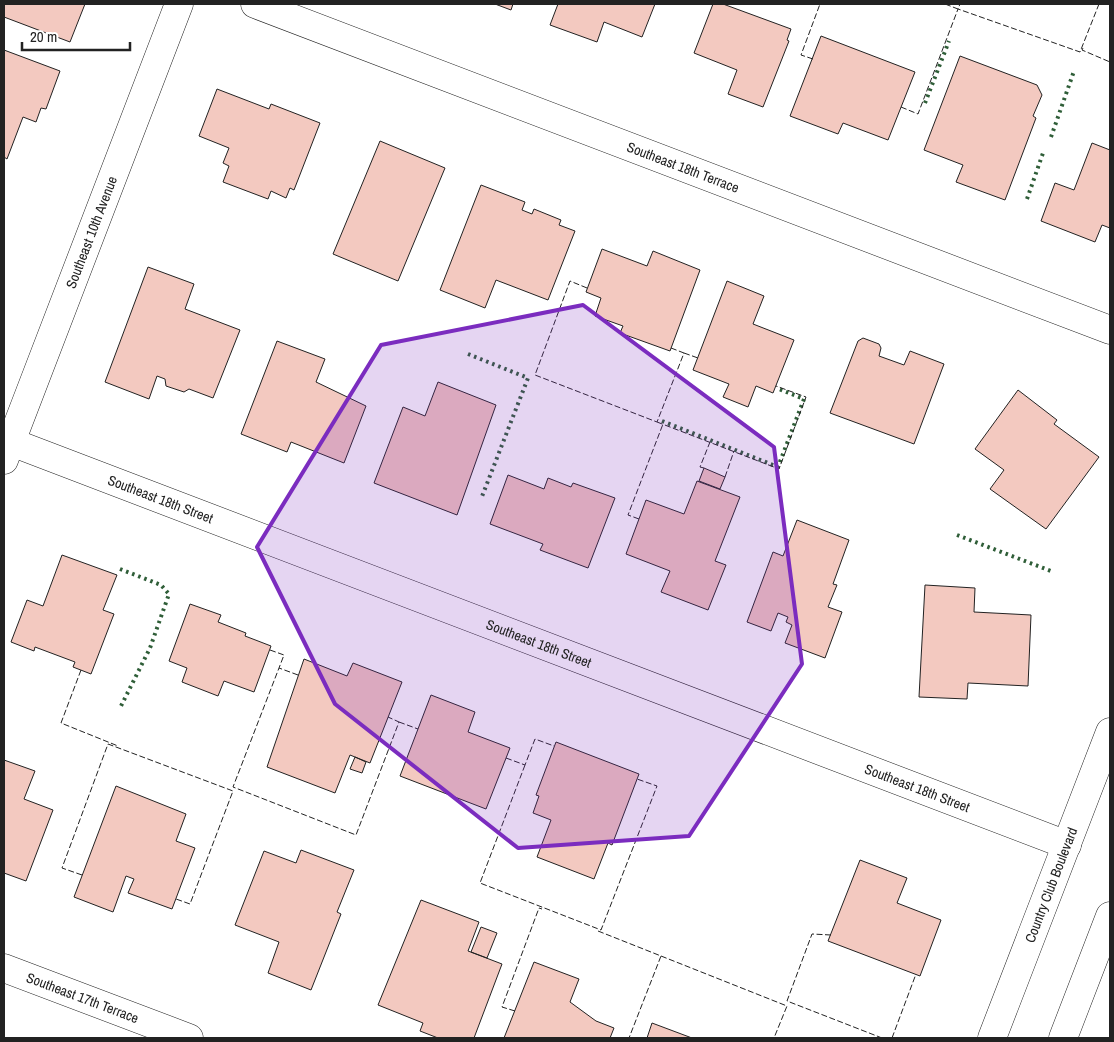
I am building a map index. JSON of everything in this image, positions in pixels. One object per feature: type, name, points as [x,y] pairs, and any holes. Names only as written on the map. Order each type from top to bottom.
[{"type":"street","name":"Southeast 10th Avenue","points":[[7,451],[180,4]]},
{"type":"street","name":"Southeast 18th Terrace","points":[[255,4],[1110,330]]},
{"type":"street","name":"Southeast 18th Street","points":[[7,451],[1067,845]]},
{"type":"street","name":"Country Club Boulevard","points":[[992,1038],[1110,732]]},
{"type":"street","points":[[1063,1038],[1110,916]]},
{"type":"street","name":"Southeast 17th Terrace","points":[[4,968],[189,1038]]},
{"type":"highlighted area","points":[[583,305],[774,447],[802,664],[689,836],[518,848],[335,704],[257,547],[381,345]]},
{"type":"building","points":[[4,4],[85,4],[70,42],[4,17]]},
{"type":"building","points":[[495,4],[513,4],[511,10]]},
{"type":"building","points":[[558,4],[655,4],[642,37],[604,22],[597,42],[550,25]]},
{"type":"building","points":[[713,4],[723,4],[791,29],[787,40],[789,41],[763,107],[728,94],[737,70],[694,53]]},
{"type":"building","points":[[821,36],[915,72],[888,140],[843,123],[838,134],[790,116]]},
{"type":"building","points":[[4,50],[60,71],[46,109],[41,108],[36,122],[23,117],[7,159],[4,157]]},
{"type":"building","points":[[960,56],[1037,85],[1042,95],[1033,116],[1036,118],[1005,200],[956,182],[963,165],[924,150]]},
{"type":"building","points":[[217,89],[269,109],[271,104],[320,123],[294,190],[290,188],[286,198],[271,191],[268,199],[223,182],[229,166],[223,163],[229,148],[199,136]]},
{"type":"building","points":[[380,141],[445,168],[398,281],[333,254]]},
{"type":"building","points":[[1092,143],[1110,150],[1110,228],[1102,225],[1095,242],[1041,221],[1055,183],[1074,190]]},
{"type":"building","points":[[481,185],[525,202],[522,210],[532,214],[534,209],[561,220],[559,225],[575,231],[548,300],[496,280],[485,308],[440,290]]},
{"type":"building","points":[[602,249],[647,266],[653,251],[700,270],[670,351],[620,333],[623,326],[595,316],[601,298],[586,292]]},
{"type":"building","points":[[148,267],[194,284],[185,309],[240,330],[213,398],[189,389],[184,392],[166,386],[165,379],[157,376],[149,399],[105,382]]},
{"type":"building","points":[[727,281],[764,296],[753,324],[794,340],[773,393],[756,386],[748,407],[723,397],[729,384],[693,370]]},
{"type":"building","points":[[863,338],[879,344],[881,348],[879,356],[904,365],[910,351],[944,364],[914,444],[830,413],[858,341]]},
{"type":"building","points":[[277,341],[325,359],[316,382],[366,406],[344,463],[291,442],[287,452],[241,434]]},
{"type":"building","points":[[438,382],[496,405],[457,515],[374,483],[403,407],[425,416]]},
{"type":"building","points":[[1018,390],[1057,420],[1054,424],[1099,457],[1046,529],[990,489],[1004,470],[975,449]]},
{"type":"building","points":[[704,468],[725,477],[720,489],[699,481]]},
{"type":"building","points":[[508,475],[544,489],[548,478],[571,487],[573,483],[615,498],[588,568],[540,550],[543,544],[490,524]]},
{"type":"building","points":[[697,481],[740,497],[715,561],[726,565],[708,610],[661,592],[670,571],[626,554],[646,500],[684,514]]},
{"type":"building","points":[[797,520],[849,540],[833,584],[837,585],[828,607],[842,612],[825,658],[785,643],[792,625],[786,622],[788,617],[778,613],[771,631],[747,622],[773,552],[783,556]]},
{"type":"building","points":[[62,555],[117,575],[103,610],[114,614],[91,674],[73,667],[75,662],[35,647],[34,651],[11,642],[27,600],[43,606]]},
{"type":"building","points":[[925,585],[975,588],[974,612],[1031,615],[1028,686],[968,683],[967,699],[919,697]]},
{"type":"building","points":[[190,604],[221,615],[218,622],[246,633],[245,636],[271,646],[254,692],[224,681],[218,696],[182,682],[187,668],[169,661]]},
{"type":"building","points":[[304,659],[347,676],[353,663],[402,682],[370,763],[350,755],[335,793],[267,767]]},
{"type":"building","points":[[431,695],[475,712],[468,732],[510,748],[486,809],[400,776]]},
{"type":"building","points":[[556,742],[639,774],[612,845],[608,843],[594,879],[537,857],[551,820],[533,813],[539,796],[536,795]]},
{"type":"building","points":[[355,757],[366,762],[362,773],[350,769]]},
{"type":"building","points":[[4,760],[35,771],[24,799],[53,810],[26,881],[4,873]]},
{"type":"building","points":[[116,786],[186,814],[176,841],[195,848],[172,909],[128,893],[134,879],[126,876],[113,912],[74,897]]},
{"type":"building","points":[[301,850],[354,870],[337,912],[341,914],[311,990],[268,973],[279,942],[235,925],[264,851],[296,863]]},
{"type":"building","points":[[860,860],[907,878],[897,903],[941,920],[920,976],[828,941]]},
{"type":"building","points":[[421,900],[479,922],[468,951],[502,964],[474,1038],[438,1038],[420,1031],[423,1023],[378,1005]]},
{"type":"building","points":[[481,927],[497,933],[487,958],[471,952]]},
{"type":"building","points":[[534,962],[579,979],[570,1002],[596,1021],[614,1028],[610,1038],[504,1038]]},
{"type":"building","points":[[652,1023],[692,1038],[647,1038]]},
{"type":"hedge","points":[[925,103],[949,41]]},
{"type":"hedge","points":[[1051,137],[1074,71]]},
{"type":"hedge","points":[[1027,199],[1043,153]]},
{"type":"hedge","points":[[468,354],[528,378],[481,499]]},
{"type":"hedge","points":[[662,421],[778,467],[804,399],[779,389]]},
{"type":"hedge","points":[[957,535],[1051,571]]},
{"type":"hedge","points":[[120,569],[161,585],[169,594],[150,648],[121,706]]},
{"type":"fence","points":[[813,59],[801,55],[820,4]]},
{"type":"fence","points":[[945,4],[958,9],[960,4]]},
{"type":"fence","points":[[901,107],[918,114],[958,9],[1080,52],[1099,4]]},
{"type":"fence","points":[[1083,48],[1082,50],[1110,62]]},
{"type":"fence","points":[[587,288],[570,281],[535,375],[657,422],[684,353],[671,348]]},
{"type":"fence","points":[[684,353],[698,358]]},
{"type":"fence","points":[[657,422],[779,469],[806,397],[776,386]]},
{"type":"fence","points":[[639,519],[628,515],[663,424]]},
{"type":"fence","points":[[704,468],[700,467],[710,442]]},
{"type":"fence","points":[[725,477],[734,451]]},
{"type":"fence","points":[[270,650],[284,655],[279,668]]},
{"type":"fence","points":[[298,675],[279,668],[233,787],[356,835],[399,722],[388,717]]},
{"type":"fence","points":[[81,670],[61,723],[118,746]]},
{"type":"fence","points":[[399,722],[418,729]]},
{"type":"fence","points":[[506,758],[525,765],[535,739],[554,746]]},
{"type":"fence","points":[[82,875],[62,868],[108,744],[233,791],[190,904],[176,899]]},
{"type":"fence","points":[[525,765],[480,883],[601,930],[657,786],[637,779]]},
{"type":"fence","points":[[515,1011],[502,1007],[539,908],[542,909]]},
{"type":"fence","points":[[598,931],[661,956],[629,1038]]},
{"type":"fence","points":[[831,935],[812,934],[787,1001],[882,1038]]},
{"type":"fence","points":[[661,956],[787,1006],[774,1038]]},
{"type":"fence","points":[[892,1038],[916,974]]}]
